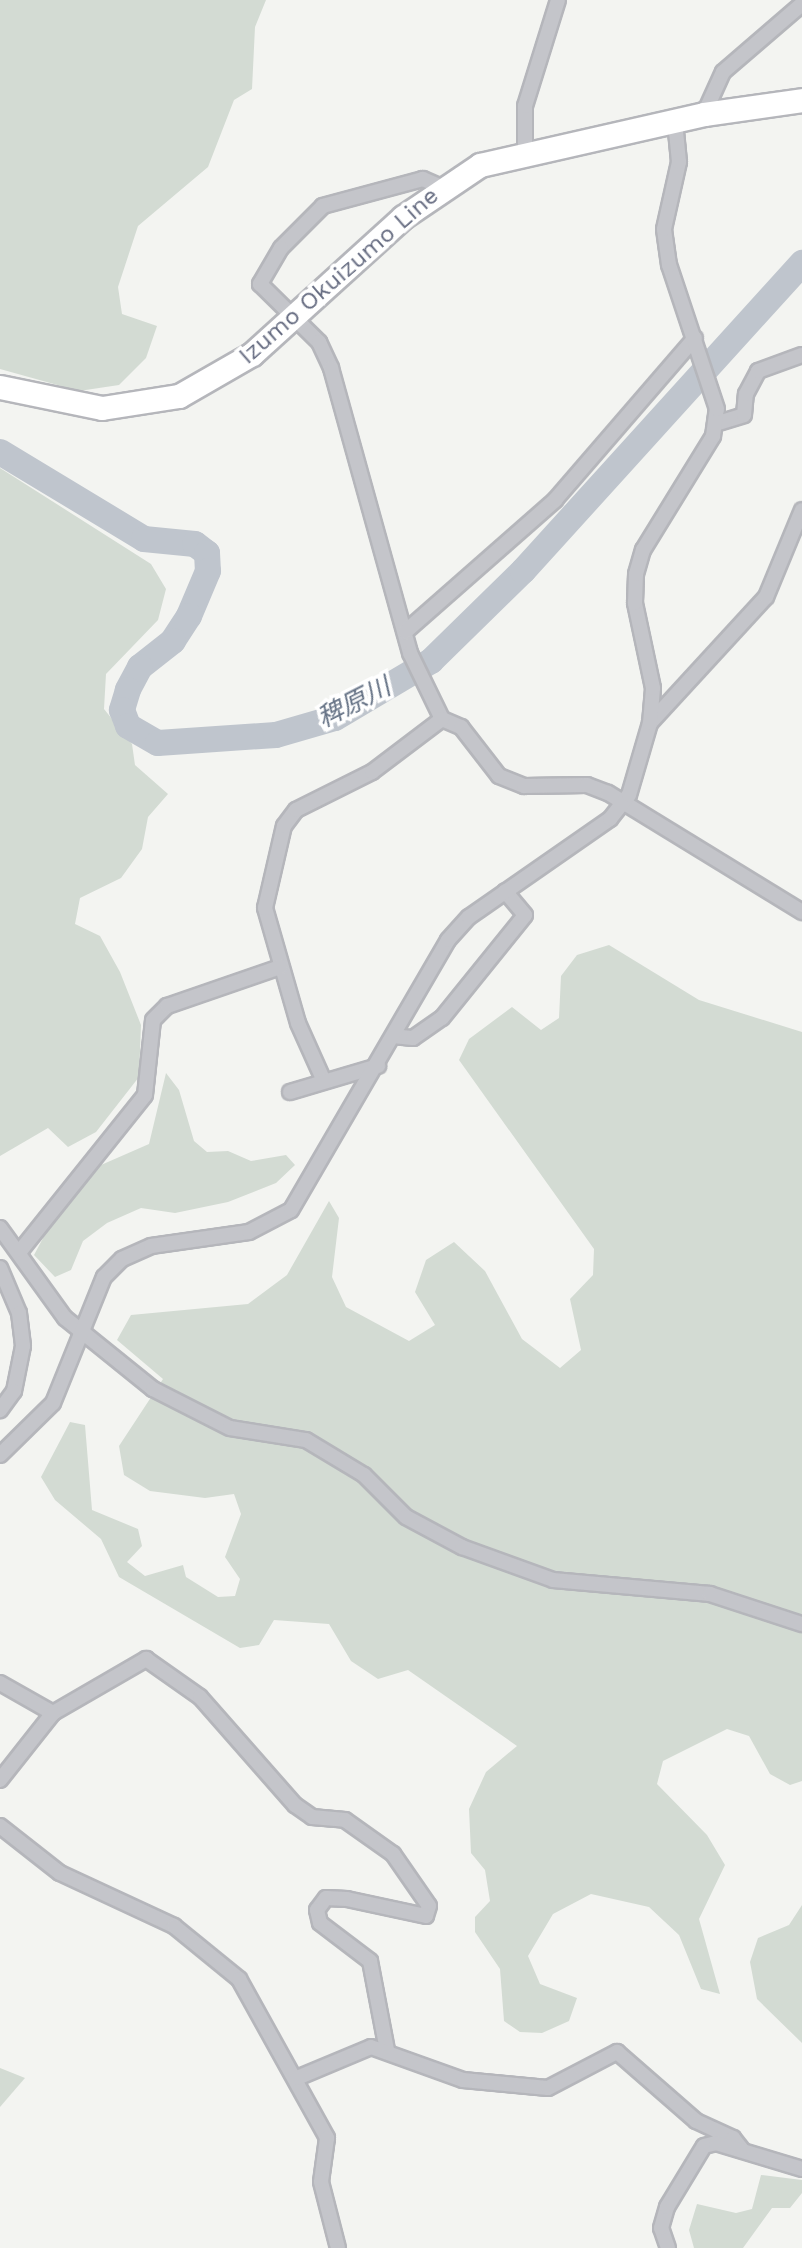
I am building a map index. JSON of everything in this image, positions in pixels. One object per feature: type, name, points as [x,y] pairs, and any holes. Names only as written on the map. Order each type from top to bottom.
[{"type":"main road","name":"Izumo Okuizumo Line","points":[[0,387],[102,408],[179,396],[220,377],[296,315],[441,187],[480,165],[525,152],[704,114],[802,100]]},
{"type":"street","points":[[525,152],[525,107],[558,0]]},
{"type":"street","points":[[704,114],[723,72],[785,7],[802,4]]},
{"type":"street","points":[[0,1455],[53,1404],[104,1277],[122,1259],[151,1246],[269,1226],[291,1210],[378,1066],[448,940],[505,891],[628,798],[637,779],[650,723],[651,668],[635,603],[636,574],[643,550],[715,424],[714,393],[664,229],[679,162],[675,121]]},
{"type":"street","points":[[441,187],[423,179],[349,196],[300,226],[260,284],[296,315],[331,368],[410,653],[443,719],[461,727],[499,776],[524,786],[587,785],[628,798],[802,912]]},
{"type":"street","points":[[405,632],[555,500],[698,345]]},
{"type":"street","points":[[715,424],[744,415],[750,382],[764,367],[802,355]]},
{"type":"street","points":[[650,723],[766,597],[802,510]]},
{"type":"street","points":[[323,1079],[280,967],[265,908],[284,826],[296,810],[372,772],[443,719]]},
{"type":"street","points":[[393,1036],[413,1038],[442,1018],[525,915],[505,891]]},
{"type":"street","points":[[21,1250],[145,1095],[153,1020],[167,1006],[280,967]]},
{"type":"street","points":[[290,1093],[323,1079],[378,1066]]},
{"type":"street","points":[[0,1228],[21,1250],[80,1334],[201,1417],[306,1440],[363,1475],[406,1517],[513,1567],[554,1580],[710,1594],[795,1615],[802,1624]]},
{"type":"street","points":[[0,1268],[19,1313],[23,1346],[14,1391],[0,1410]]},
{"type":"street","points":[[0,1780],[53,1713],[146,1659],[200,1697],[295,1805],[312,1816],[364,1829],[393,1854],[429,1906],[426,1916],[347,1899],[326,1898],[317,1910],[320,1923],[370,1961],[387,2050]]},
{"type":"street","points":[[0,1683],[53,1713]]},
{"type":"street","points":[[0,1826],[60,1873],[174,1926],[239,1979],[297,2078],[327,2138],[321,2182],[338,2248]]},
{"type":"street","points":[[297,2078],[352,2050],[387,2050],[463,2080],[548,2088],[617,2052],[696,2121],[733,2138],[743,2151]]},
{"type":"street","points":[[668,2248],[661,2228],[690,2163],[704,2146],[716,2143],[802,2169]]},
{"type":"shaded area","points":[[0,0],[266,0],[255,27],[252,89],[234,100],[208,167],[138,226],[118,287],[122,314],[157,326],[146,358],[119,385],[79,391],[0,369]]},
{"type":"shaded area","points":[[0,468],[151,564],[166,589],[158,620],[106,674],[104,709],[132,744],[135,765],[168,794],[148,817],[142,849],[121,878],[80,898],[75,924],[100,936],[120,972],[141,1025],[139,1077],[96,1132],[68,1147],[48,1128],[0,1156]]},
{"type":"shaded area","points":[[609,945],[699,1000],[802,1032],[802,1781],[790,1785],[770,1774],[749,1736],[727,1729],[663,1761],[657,1784],[707,1835],[725,1865],[699,1919],[720,1994],[701,1989],[679,1935],[649,1907],[591,1894],[553,1914],[528,1956],[540,1984],[577,1998],[569,2021],[542,2033],[520,2032],[504,2021],[500,1969],[475,1932],[475,1917],[490,1901],[485,1870],[471,1853],[469,1809],[486,1772],[517,1746],[408,1670],[378,1679],[351,1661],[329,1624],[274,1620],[259,1645],[240,1648],[119,1577],[101,1539],[55,1500],[41,1477],[70,1422],[85,1425],[92,1510],[138,1529],[142,1546],[127,1562],[145,1576],[183,1565],[186,1577],[218,1597],[235,1596],[240,1579],[225,1557],[241,1514],[234,1494],[205,1498],[150,1491],[124,1475],[119,1446],[163,1379],[117,1340],[131,1315],[248,1304],[287,1275],[329,1201],[339,1218],[332,1277],[346,1307],[409,1341],[435,1325],[415,1292],[426,1260],[454,1242],[485,1271],[522,1339],[560,1368],[581,1350],[570,1299],[593,1275],[594,1249],[459,1060],[469,1039],[512,1007],[541,1030],[559,1018],[561,976],[577,955]]},
{"type":"shaded area","points":[[166,1073],[179,1090],[194,1141],[207,1152],[228,1151],[251,1161],[286,1155],[295,1165],[276,1183],[228,1202],[175,1213],[141,1208],[107,1223],[83,1241],[71,1270],[55,1277],[34,1255],[65,1197],[85,1172],[149,1144]]},
{"type":"shaded area","points":[[802,1905],[802,2043],[757,1999],[750,1962],[758,1938],[789,1925]]},
{"type":"shaded area","points":[[0,2068],[25,2078],[0,2107]]},
{"type":"shaded area","points":[[761,2175],[802,2180],[802,2193],[790,2208],[772,2208],[743,2248],[694,2248],[689,2230],[697,2204],[736,2213],[752,2209]]},
{"type":"waterway","name":"稗原川","points":[[0,452],[144,539],[195,544],[207,553],[208,571],[189,616],[173,641],[140,667],[128,690],[122,710],[128,726],[158,743],[276,735],[335,718],[431,661],[523,571],[802,263]]}]
